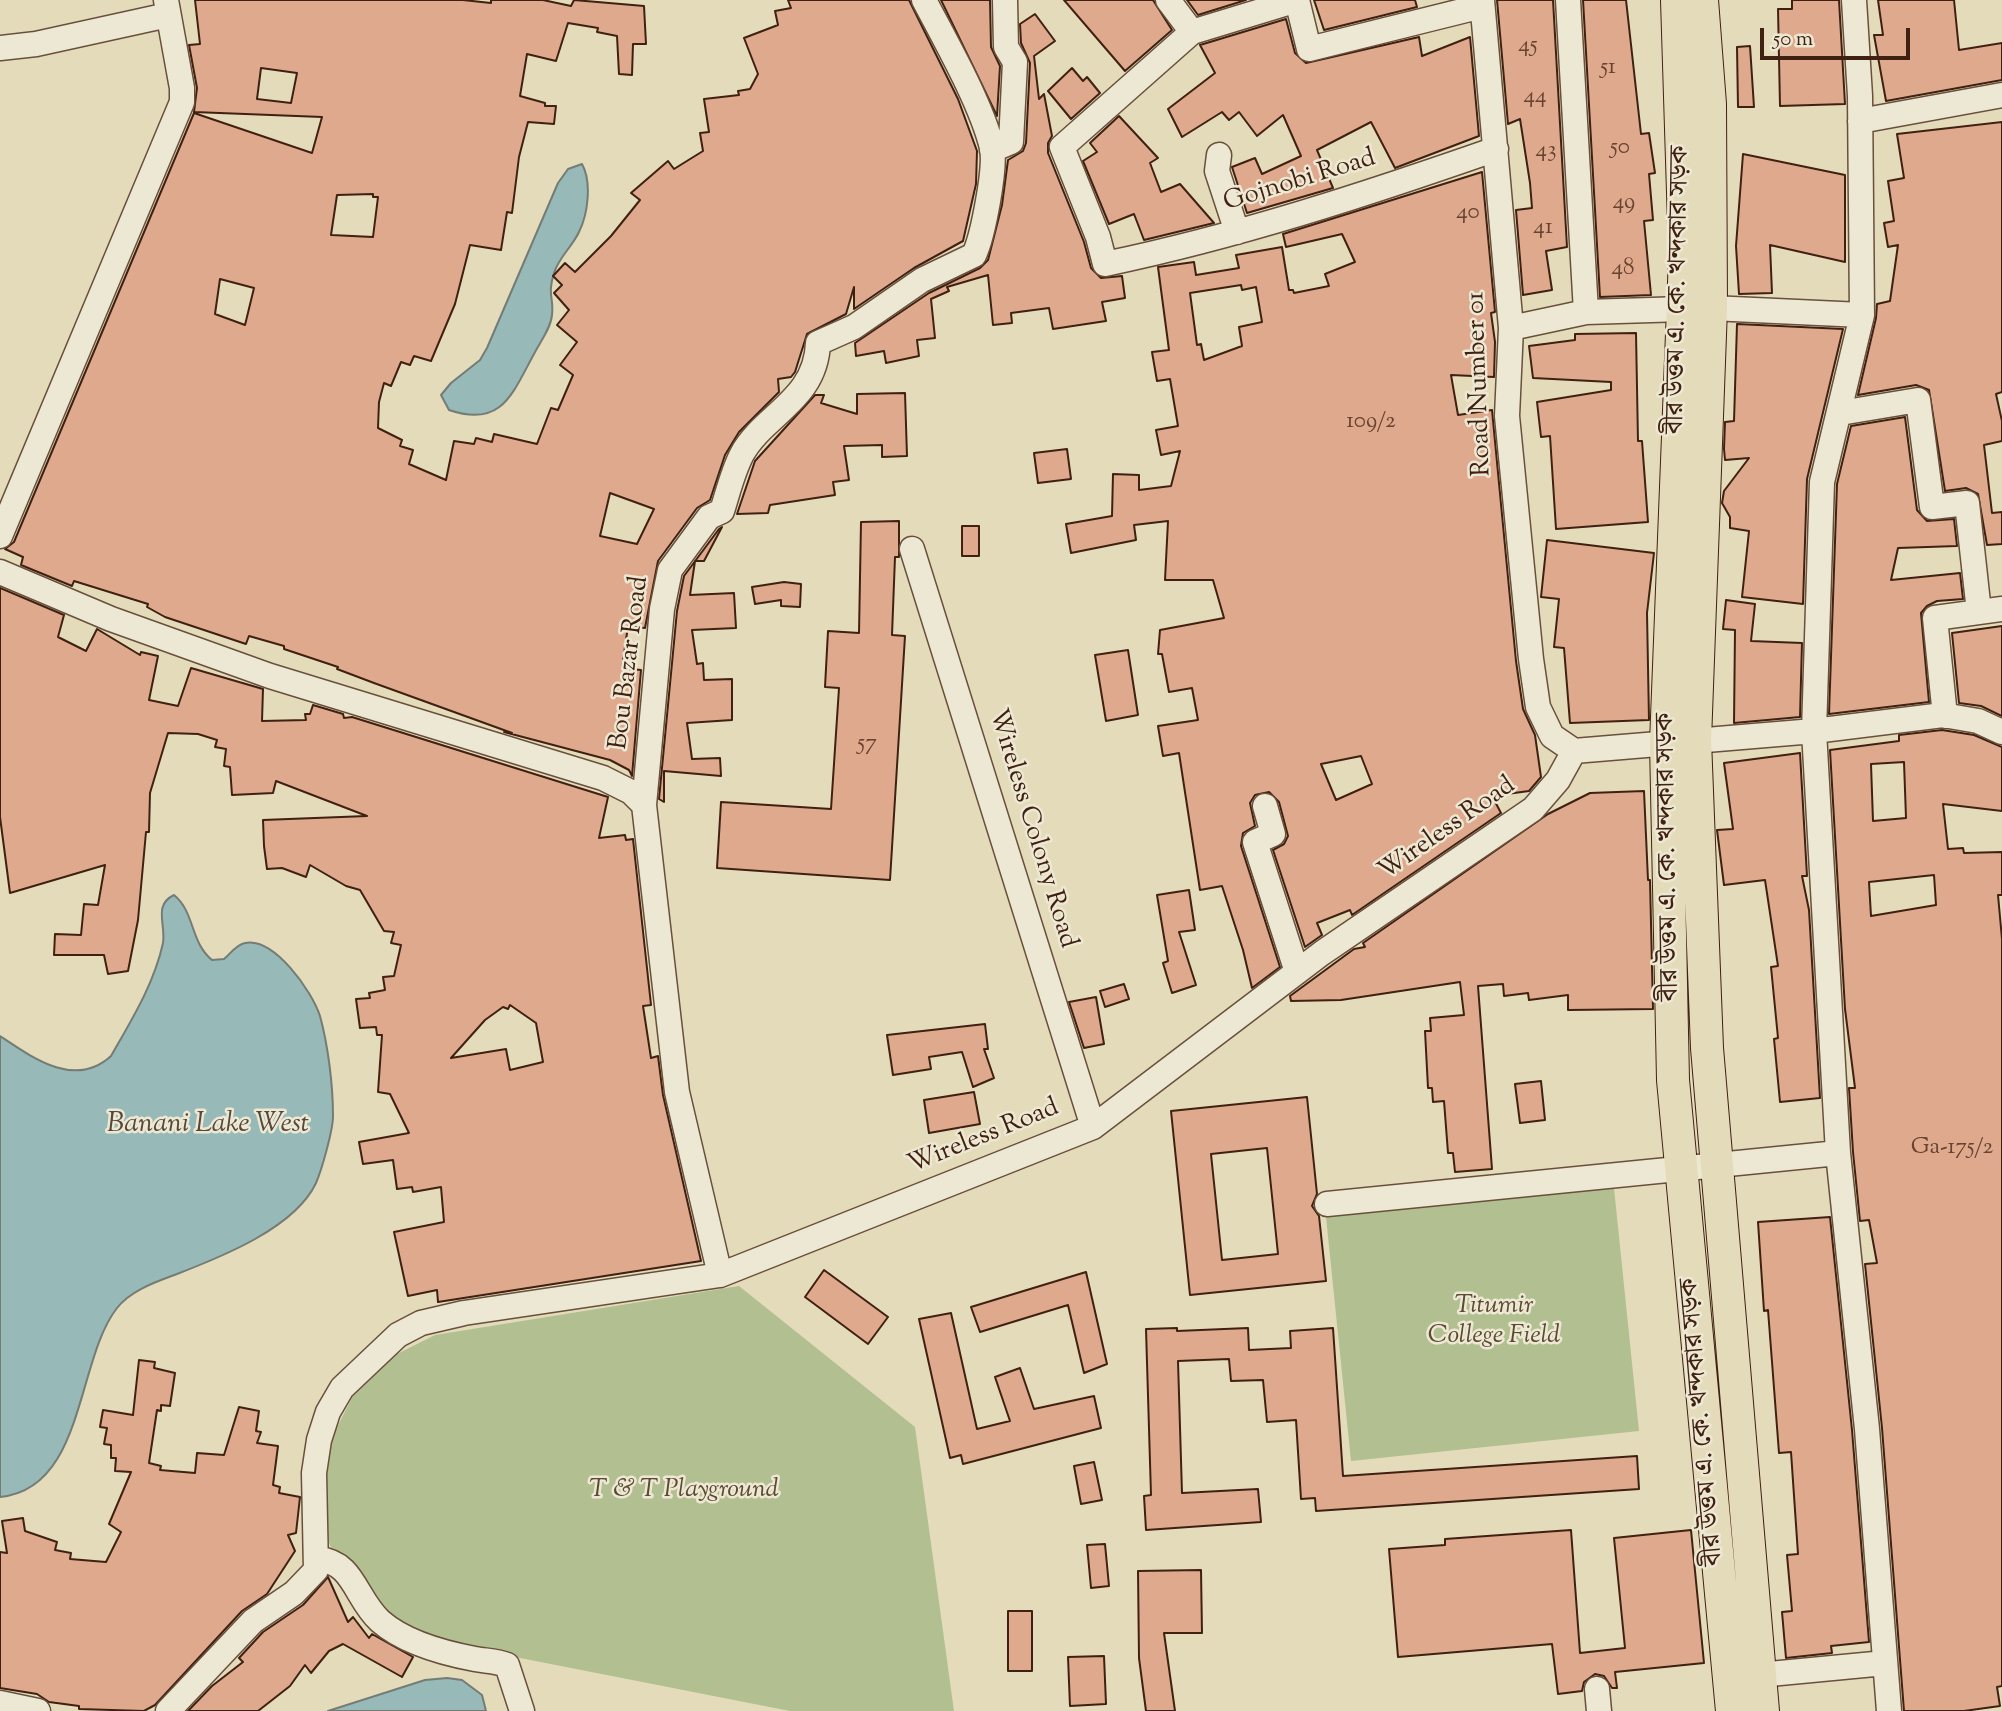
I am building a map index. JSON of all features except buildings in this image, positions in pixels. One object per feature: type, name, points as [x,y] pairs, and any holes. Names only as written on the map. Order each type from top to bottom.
[{"type":"main road","name":"বীর উত্তম এ. কে. খন্দকার সড়ক","points":[[1677,0],[1697,308]]},
{"type":"main road","name":"বীর উত্তম এ. কে. খন্দকার সড়ক","points":[[1702,0],[1710,104],[1697,308],[1681,741],[1673,1070],[1732,1711]]},
{"type":"main road","name":"বীর উত্তম এ. কে. খন্দকার সড়ক","points":[[1681,741],[1763,1711]]},
{"type":"street","points":[[924,0],[946,43],[992,150],[1011,142],[1015,62],[1006,47],[1006,0]]},
{"type":"street","points":[[1168,0],[1192,32],[1297,0],[1309,49],[1482,3]]},
{"type":"street","points":[[1568,0],[1586,312]]},
{"type":"street","points":[[1854,0],[1860,121],[1862,315],[1822,482],[1814,731],[1838,1153],[1867,1429],[1889,1711]]},
{"type":"street","name":"Road Number 01","points":[[1482,3],[1511,328],[1507,416],[1531,659],[1543,716],[1552,736],[1574,751]]},
{"type":"street","points":[[0,48],[36,44],[167,7],[178,62],[182,102],[0,536]]},
{"type":"street","name":"Gojnobi Road","points":[[1192,32],[1062,147],[1098,237],[1105,264],[1147,257],[1337,205],[1496,149]]},
{"type":"street","points":[[1860,121],[2002,95]]},
{"type":"street","name":"Bou Bazar Road","points":[[720,1275],[677,1091],[645,805],[662,609],[670,570],[709,517],[722,511],[742,454],[755,436],[785,411],[814,368],[818,343],[854,327],[922,280],[974,255],[988,199],[992,150]]},
{"type":"street","points":[[1219,155],[1217,171],[1237,232]]},
{"type":"street","points":[[1511,328],[1586,312],[1697,308],[1862,315]]},
{"type":"street","points":[[1839,413],[1918,400],[1932,506],[1967,503],[1990,610],[1935,618],[1945,716]]},
{"type":"street","name":"Wireless Colony Road","points":[[912,548],[1093,1127]]},
{"type":"street","points":[[1,580],[270,676],[603,778],[631,792],[645,805]]},
{"type":"street","points":[[1574,751],[1814,731],[1945,716],[1978,721],[2002,732]]},
{"type":"street","name":"Wireless Road","points":[[318,1559],[313,1522],[314,1473],[319,1440],[328,1412],[342,1388],[398,1335],[421,1323],[464,1313],[720,1275],[1093,1127],[1297,972],[1533,809],[1558,780],[1574,751]]},
{"type":"street","points":[[1265,806],[1273,834],[1255,842],[1297,972]]},
{"type":"street","points":[[1327,1204],[1838,1153]]},
{"type":"street","points":[[169,1711],[253,1621],[294,1593],[316,1570],[318,1559],[333,1561],[344,1570],[365,1606],[381,1622],[401,1635],[434,1649],[507,1665],[522,1711]]},
{"type":"street","points":[[1759,1675],[1885,1662]]},
{"type":"street","points":[[0,1703],[38,1711]]},
{"type":"green space","name":"Titumir College Field","points":[[1614,1188],[1639,1431],[1351,1461],[1326,1217]]},
{"type":"green space","name":"T & T Playground","points":[[739,1286],[915,1427],[954,1711],[790,1711],[408,1636],[340,1570],[322,1525],[325,1474],[334,1433],[356,1390],[387,1359],[435,1335]]},
{"type":"water","points":[[582,164],[588,189],[585,216],[576,237],[554,273],[551,286],[552,315],[545,335],[519,382],[503,404],[482,414],[449,410],[441,395],[451,383],[480,360],[558,183],[568,169]]},
{"type":"water","name":"Banani Lake West","points":[[174,895],[186,910],[200,945],[212,960],[224,959],[236,947],[245,943],[256,943],[268,948],[290,968],[316,1005],[325,1039],[333,1104],[333,1122],[324,1159],[316,1183],[306,1199],[274,1227],[235,1250],[144,1287],[129,1296],[117,1308],[93,1358],[64,1447],[48,1471],[28,1489],[0,1497],[0,1036],[40,1061],[69,1070],[97,1066],[111,1056],[142,1001],[154,973],[163,943],[162,910],[168,899]]},
{"type":"water","points":[[425,1680],[462,1680],[482,1695],[486,1711],[328,1711]]}]
